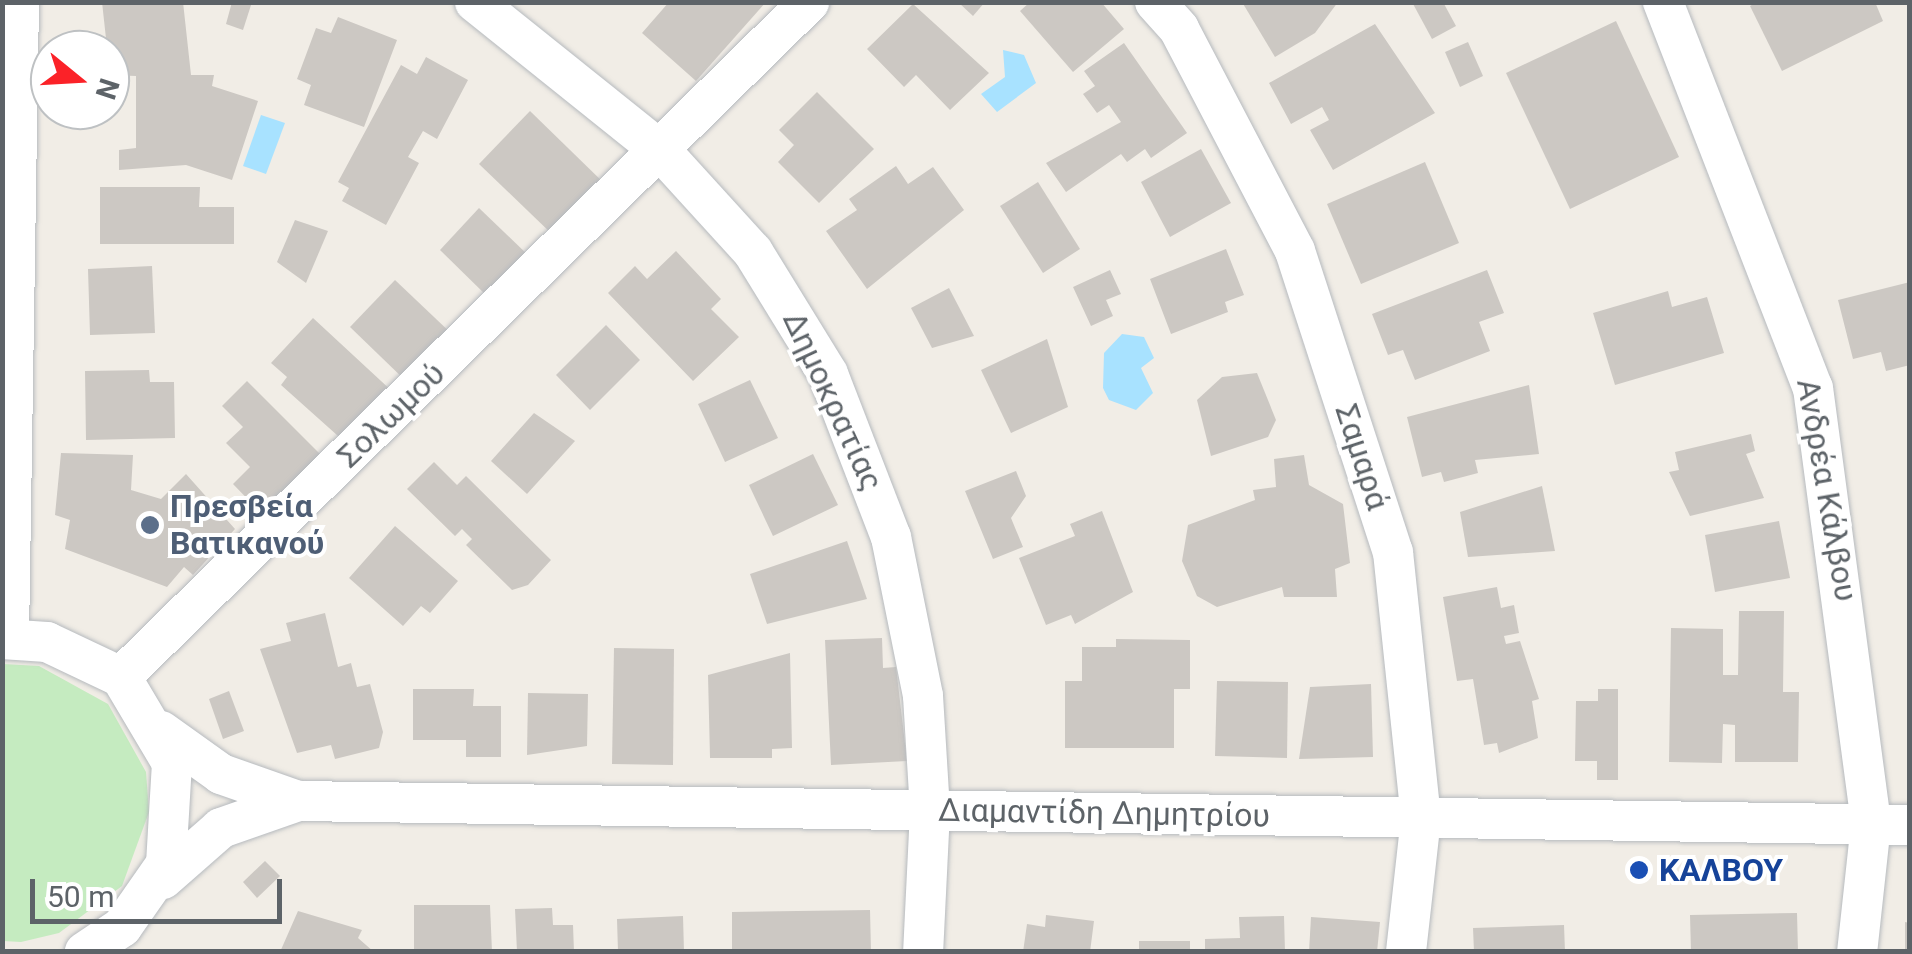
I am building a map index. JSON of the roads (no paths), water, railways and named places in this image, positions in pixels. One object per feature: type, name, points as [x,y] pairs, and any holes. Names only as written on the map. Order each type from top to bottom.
[{"type":"street","points":[[19,2],[8,341],[6,638],[66,648],[121,677],[161,731],[178,797],[166,864],[133,939],[85,952]]},
{"type":"street","name":"Δημοκρατίας","points":[[475,2],[572,72],[662,152],[796,314],[869,468],[906,602],[930,811],[922,952]]},
{"type":"street","name":"Σολωμού","points":[[121,677],[662,152],[810,2]]},
{"type":"street","name":"Σαμαρά","points":[[1155,2],[1179,30],[1295,251],[1387,533],[1421,818],[1406,952]]},
{"type":"street","name":"Ανδρέα Κάλβου","points":[[1664,2],[1813,388],[1890,825],[1857,952]]},
{"type":"street","name":"Διαμαντίδη Δημητρίου","points":[[161,731],[222,774],[298,801],[1890,825]]},
{"type":"street","name":"Διαμαντίδη Δημητρίου","points":[[150,894],[221,828],[298,801]]},
{"type":"water","points":[[1003,50],[1024,55],[1036,83],[997,112],[981,94],[1005,77]]},
{"type":"water","points":[[261,115],[285,123],[266,174],[243,166]]},
{"type":"water","points":[[1122,334],[1144,337],[1154,358],[1141,368],[1153,393],[1136,410],[1109,400],[1103,388],[1104,353]]},
{"type":"place","name":"Πρεσβεία Βατικανού","points":[[150,525]]},
{"type":"place","name":"ΚΑΛΒΟΥ","points":[[1639,870]]}]
